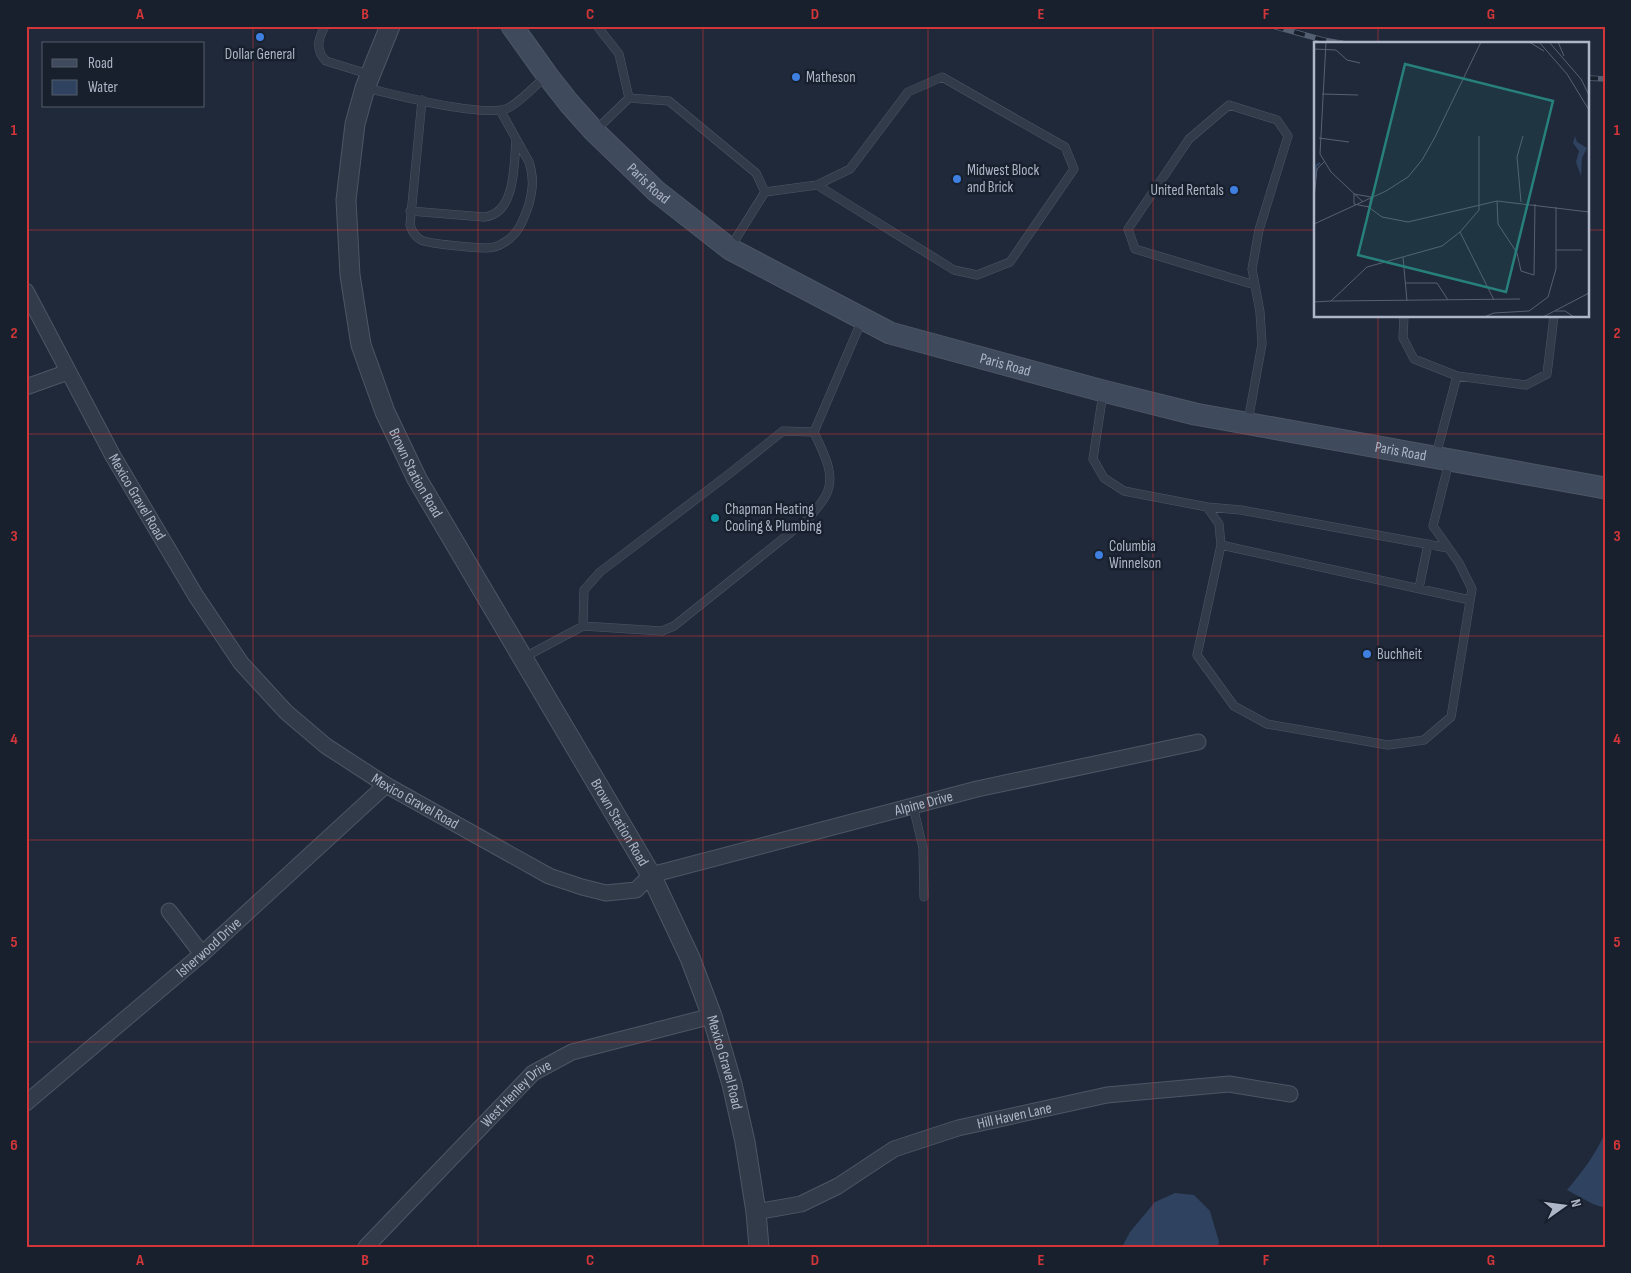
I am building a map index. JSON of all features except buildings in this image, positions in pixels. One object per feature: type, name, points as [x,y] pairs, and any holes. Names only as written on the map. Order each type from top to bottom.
[{"type":"main road","name":"Paris Road","points":[[512,26],[547,75],[594,131],[656,192],[730,249],[890,333],[1195,414],[1605,488]]},
{"type":"street","name":"Brown Station Road","points":[[390,26],[368,82],[355,124],[346,200],[350,275],[361,345],[385,412],[417,479],[651,875]]},
{"type":"street","name":"Mexico Gravel Road","points":[[26,291],[113,456],[196,596],[240,663],[286,712],[326,746],[386,785],[549,876],[606,893],[636,890],[651,875],[690,958],[712,1016],[732,1084],[745,1142],[756,1212],[759,1247]]},
{"type":"street","points":[[26,387],[68,372]]},
{"type":"street","name":"Alpine Drive","points":[[651,875],[977,789],[1198,742]]},
{"type":"street","name":"Isherwood Drive","points":[[26,1104],[202,954],[386,785]]},
{"type":"street","points":[[169,911],[202,954]]},
{"type":"street","name":"West Henley Drive","points":[[366,1247],[533,1073],[572,1052],[712,1016]]},
{"type":"street","name":"Hill Haven Lane","points":[[756,1212],[801,1204],[838,1186],[894,1149],[958,1128],[1107,1095],[1229,1084],[1290,1094]]},
{"type":"lane","points":[[325,26],[320,35],[318,50],[326,61],[368,82],[422,100],[471,110],[500,110],[510,107],[547,75]]},
{"type":"lane","points":[[597,26],[619,54],[629,98]]},
{"type":"lane","points":[[765,192],[817,185],[850,169],[908,92],[942,77],[1065,147],[1074,168],[1010,262],[977,275],[954,270],[817,185]]},
{"type":"lane","points":[[594,131],[629,98],[669,101],[756,173],[765,192]]},
{"type":"lane","points":[[422,100],[410,211],[412,232],[422,240],[487,248],[504,243],[512,237],[521,225],[533,186],[532,171],[500,110]]},
{"type":"lane","points":[[1248,423],[1262,344],[1260,312],[1255,285],[1252,269],[1259,230],[1288,136],[1277,120],[1229,105],[1189,139],[1128,228],[1136,249],[1255,285]]},
{"type":"lane","points":[[410,211],[484,218],[496,214],[504,207],[508,196],[516,139]]},
{"type":"lane","points":[[730,249],[765,192]]},
{"type":"lane","points":[[523,658],[583,626],[662,632],[674,626],[810,517],[825,496],[830,481],[830,469],[814,432],[862,318]]},
{"type":"lane","points":[[1404,318],[1403,338],[1414,359],[1457,376],[1526,385],[1547,374],[1554,318]]},
{"type":"lane","points":[[1207,507],[1219,524],[1221,545],[1197,655],[1234,706],[1267,724],[1388,744],[1424,740],[1450,717],[1472,589],[1459,564],[1433,526],[1442,458],[1457,376]]},
{"type":"lane","points":[[1103,391],[1093,459],[1104,478],[1124,491],[1207,507],[1241,510],[1448,548]]},
{"type":"lane","points":[[583,626],[584,590],[600,572],[783,431],[814,432]]},
{"type":"lane","points":[[1419,588],[1428,544]]},
{"type":"lane","points":[[1221,545],[1470,600]]},
{"type":"lane","points":[[913,806],[923,848],[924,897]]},
{"type":"water","points":[[1605,1132],[1605,1208],[1593,1204],[1567,1190],[1584,1169]]},
{"type":"water","points":[[1175,1193],[1194,1195],[1210,1211],[1219,1242],[1218,1247],[1122,1247],[1130,1232],[1155,1202]]},
{"type":"railway","points":[[1273,26],[1334,42]]},
{"type":"railway","points":[[1588,78],[1605,79]]},
{"type":"place","name":"Dollar General","points":[[260,37]]},
{"type":"place","name":"Matheson","points":[[796,77]]},
{"type":"place","name":"Midwest Block and Brick","points":[[957,179]]},
{"type":"place","name":"United Rentals","points":[[1234,190]]},
{"type":"place","name":"Chapman Heating Cooling & Plumbing","points":[[715,518]]},
{"type":"place","name":"Columbia Winnelson","points":[[1099,555]]},
{"type":"place","name":"Buchheit","points":[[1367,654]]}]
